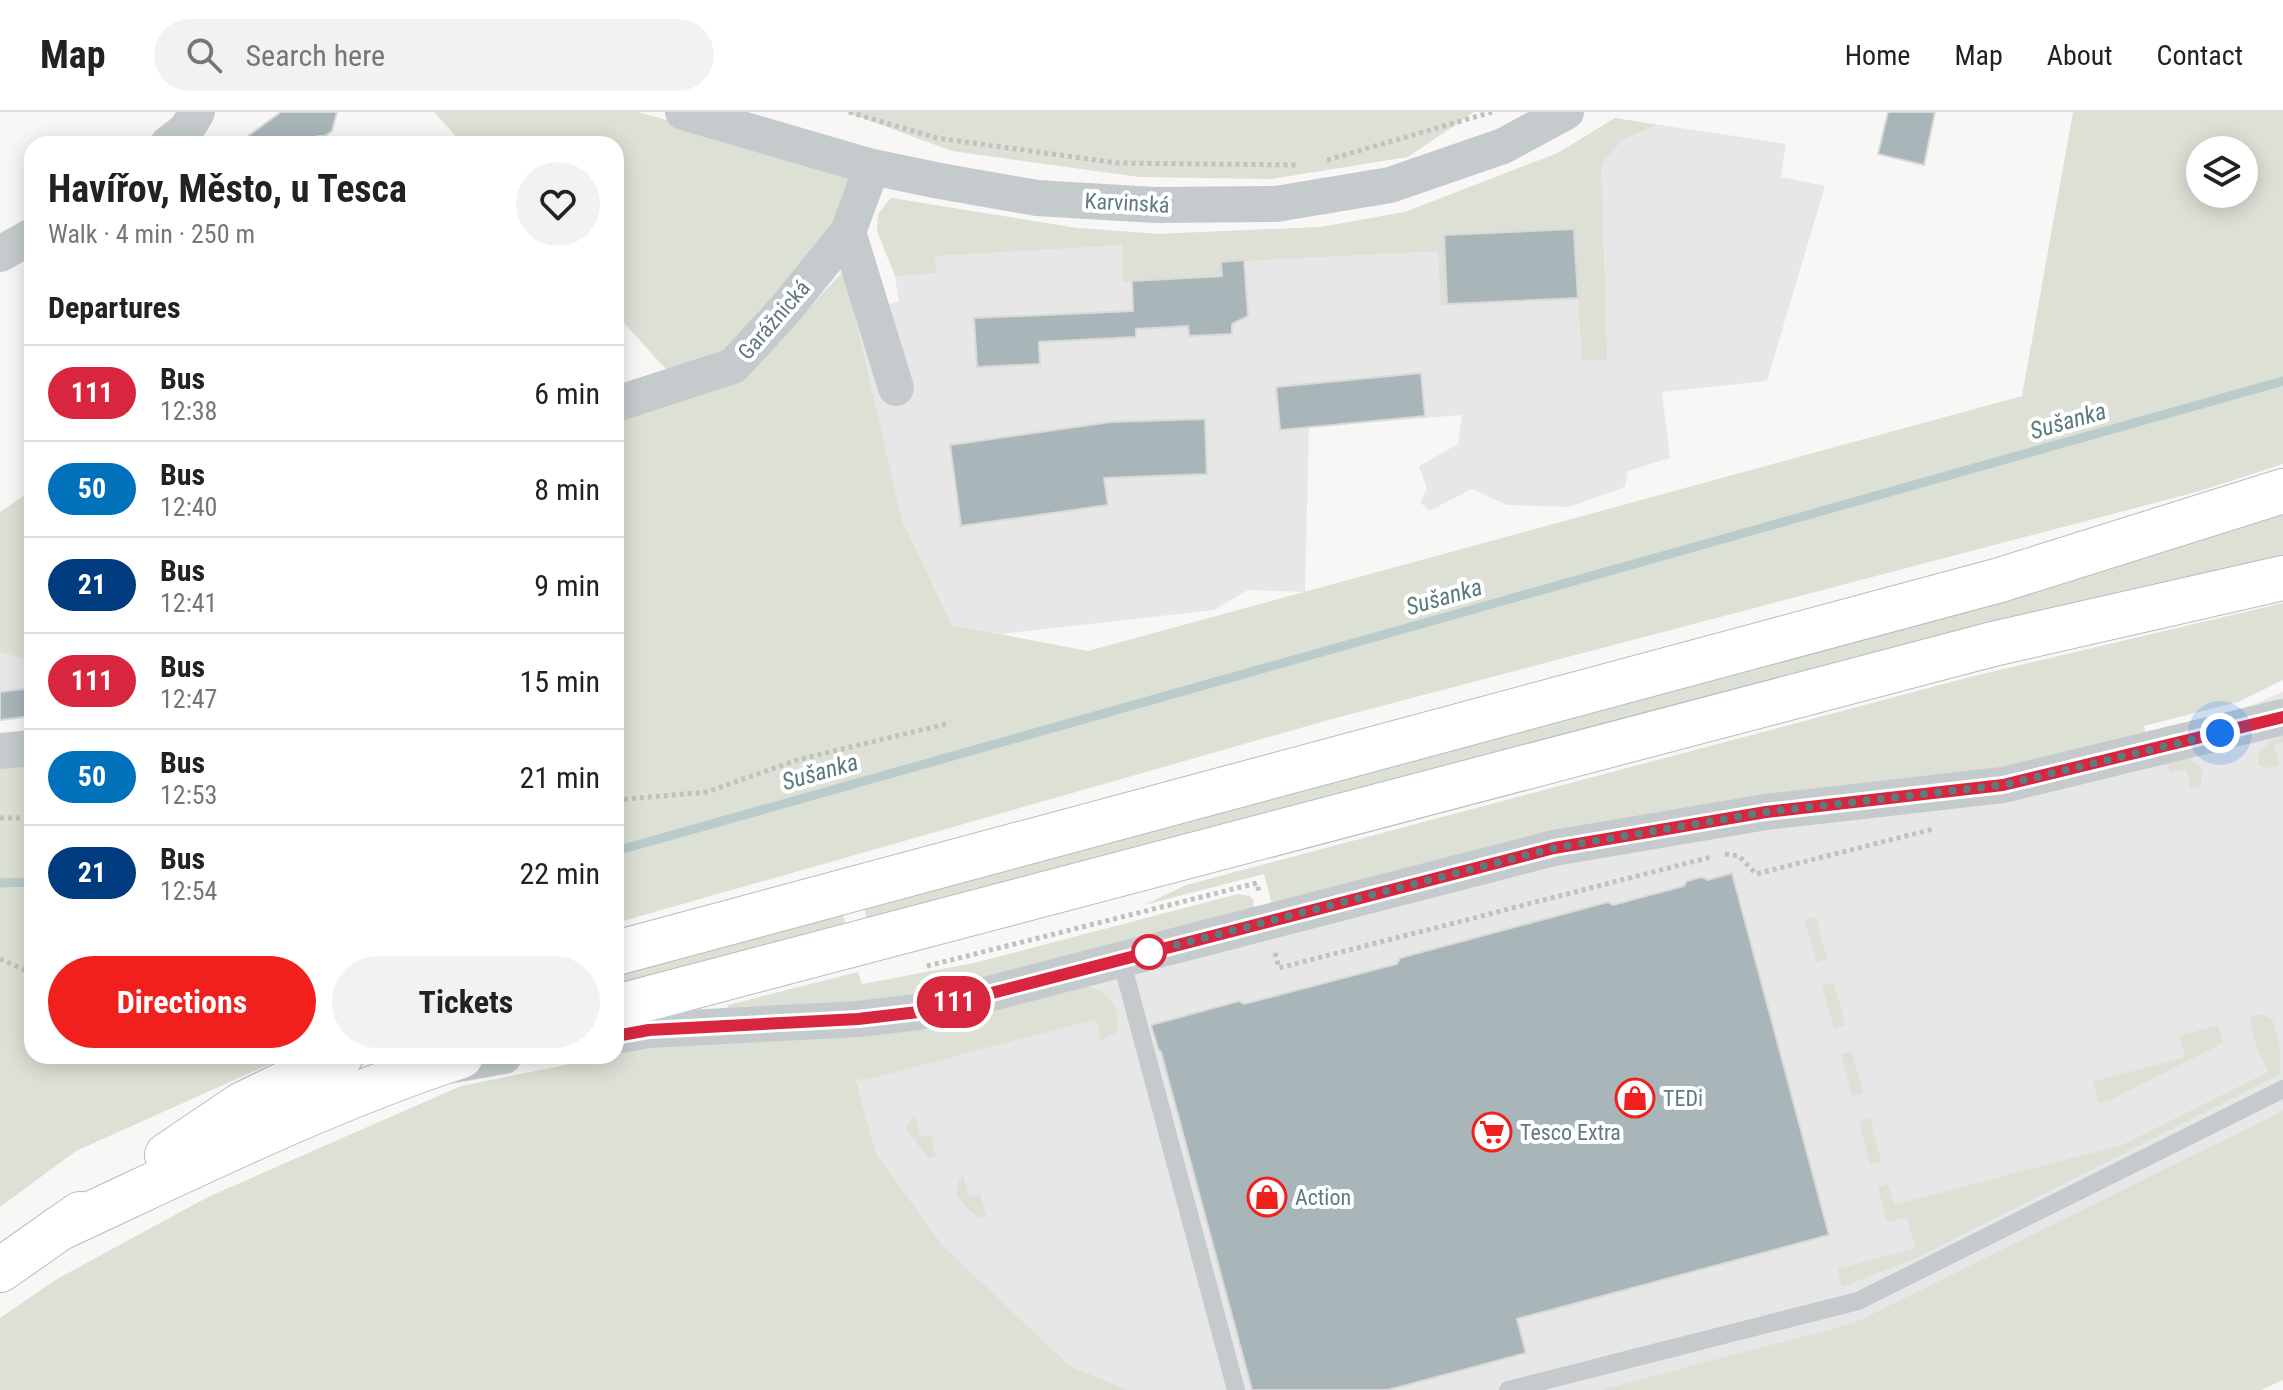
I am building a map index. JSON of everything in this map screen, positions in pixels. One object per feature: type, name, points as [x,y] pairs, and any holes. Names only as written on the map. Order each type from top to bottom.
[{"type":"main road","points":[[624,951],[2000,580],[2283,491]]},
{"type":"main road","points":[[624,1005],[1993,644],[2283,578]]},
{"type":"main road","points":[[0,1270],[241,1105],[325,1064]]},
{"type":"main road","points":[[58,1229],[267,1132],[437,1064]]},
{"type":"street","points":[[178,136],[197,112]]},
{"type":"street","name":"Karvinská","points":[[683,112],[872,167],[1037,198],[1155,205],[1276,204],[1390,185],[1503,146],[1566,112]]},
{"type":"street","name":"Garážnická","points":[[624,401],[733,366],[783,312],[848,232],[872,167]]},
{"type":"street","points":[[848,232],[896,388]]},
{"type":"street","points":[[624,1035],[649,1030],[858,1019],[918,1012],[1554,848],[1766,812],[2003,785],[2283,717]]},
{"type":"street","points":[[0,751],[24,749]]},
{"type":"street","points":[[410,1073],[460,1064]]},
{"type":"lane","points":[[1121,959],[1236,1390]]},
{"type":"lane","points":[[1508,1390],[1858,1301],[2283,1089]]},
{"type":"path","points":[[849,112],[937,138],[1117,163],[1309,165]]},
{"type":"path","points":[[1325,161],[1492,112]]},
{"type":"path","points":[[624,799],[707,792],[797,760],[950,723]]},
{"type":"path","points":[[0,818],[24,818]]},
{"type":"path","points":[[0,959],[24,970]]},
{"type":"shaded area","points":[[434,112],[638,112],[856,173],[840,221],[727,354],[672,376],[624,323],[624,136],[456,136]]},
{"type":"shaded area","points":[[846,112],[1474,112],[1408,157],[1271,179],[1139,177],[952,151]]},
{"type":"shaded area","points":[[2073,112],[2283,112],[2283,464],[2200,491],[1332,719],[624,921],[624,414],[758,364],[844,270],[902,520],[952,625],[1088,651],[2022,396]]},
{"type":"shaded area","points":[[1615,118],[1786,144],[1781,177],[1825,186],[1767,381],[1662,392],[1670,458],[1628,471],[1625,487],[1569,507],[1507,505],[1472,489],[1429,511],[1420,502],[1427,489],[1419,466],[1458,444],[1462,415],[1309,427],[1305,592],[1248,590],[1214,610],[1001,634],[952,625],[902,520],[852,310],[899,302],[884,206],[891,198],[1077,228],[1159,234],[1321,227],[1405,212],[1558,153]]},
{"type":"shaded area","points":[[1615,118],[1656,125],[1622,140],[1601,164],[1607,360],[1582,360],[1574,229],[1444,235],[1447,304],[1441,305],[1438,251],[1222,262],[1224,301],[1187,303],[1186,278],[1123,282],[1122,245],[934,256],[937,273],[895,276],[877,231],[878,214],[891,198],[1077,228],[1159,234],[1321,227],[1405,212],[1558,153]]},
{"type":"shaded area","points":[[24,496],[24,658],[0,653],[0,512]]},
{"type":"shaded area","points":[[2283,512],[2283,560],[868,922],[863,904]]},
{"type":"shaded area","points":[[2283,603],[2283,680],[2238,702],[2144,726],[2147,738],[2019,772],[1273,908],[1264,874],[1144,905],[1186,885],[1970,677]]},
{"type":"shaded area","points":[[0,653],[24,658],[24,718],[0,721]]},
{"type":"shaded area","points":[[2283,692],[2283,1130],[1932,1320],[1683,1390],[1128,1390],[1070,1366],[943,1246],[876,1153],[838,1009],[2140,737],[2255,704]]},
{"type":"shaded area","points":[[2283,733],[2283,742],[2274,745],[2279,765],[2267,768],[2258,764],[2258,754]]},
{"type":"shaded area","points":[[24,758],[24,1064],[270,1064],[76,1151],[0,1207],[0,761]]},
{"type":"shaded area","points":[[2189,758],[2202,769],[2201,786],[2191,789],[2186,769],[2170,773],[2166,759]]},
{"type":"shaded area","points":[[1238,894],[1250,896],[1255,913],[916,1001],[727,1010],[728,1005],[858,972],[862,984],[974,963]]},
{"type":"shaded area","points":[[842,910],[846,927],[624,987],[624,970]]},
{"type":"shaded area","points":[[1816,917],[1827,959],[1816,962],[1805,920]]},
{"type":"shaded area","points":[[1834,983],[1845,1025],[1834,1028],[1822,986]]},
{"type":"shaded area","points":[[1077,984],[1103,993],[1113,1004],[1118,1031],[1101,1041],[1096,1019],[865,1080],[856,1079],[876,1153],[943,1246],[1070,1366],[1128,1390],[0,1390],[0,1318],[57,1279],[208,1197],[461,1086],[570,1064],[624,1064],[624,1053]]},
{"type":"shaded area","points":[[2262,1014],[2272,1019],[2276,1033],[2280,1054],[2279,1075],[1916,1258],[1842,1287],[1838,1269],[1915,1248],[1907,1217],[1887,1222],[1878,1187],[1888,1184],[1894,1205],[2122,1145],[2268,1072],[2257,1048],[2249,1017]]},
{"type":"shaded area","points":[[2218,1025],[2223,1043],[2099,1103],[2093,1082],[2185,1057],[2180,1036]]},
{"type":"shaded area","points":[[1852,1052],[1863,1093],[1852,1096],[1841,1054]]},
{"type":"shaded area","points":[[2283,1111],[2283,1380],[2261,1390],[1601,1390],[1854,1323]]},
{"type":"shaded area","points":[[915,1117],[920,1137],[931,1135],[936,1156],[928,1158],[907,1130],[908,1123]]},
{"type":"shaded area","points":[[1870,1118],[1881,1161],[1870,1164],[1859,1122]]},
{"type":"shaded area","points":[[963,1175],[969,1197],[980,1194],[986,1216],[977,1217],[959,1198],[957,1188]]},
{"type":"building","points":[[281,112],[337,112],[332,131],[325,136],[248,136]]},
{"type":"building","points":[[1888,112],[1935,112],[1924,165],[1878,154]]},
{"type":"building","points":[[1574,229],[1578,298],[1447,304],[1444,235]]},
{"type":"building","points":[[1244,260],[1248,316],[1232,324],[1232,334],[1189,336],[1188,326],[1136,329],[1136,337],[1039,342],[1040,364],[977,367],[974,318],[1133,311],[1132,281],[1222,276],[1221,262]]},
{"type":"building","points":[[1421,373],[1425,416],[1280,430],[1276,387]]},
{"type":"building","points":[[1205,419],[1207,474],[1104,478],[1108,505],[961,526],[950,445],[1111,422]]},
{"type":"building","points":[[24,689],[24,717],[0,720],[0,692]]},
{"type":"building","name":"Tesco Extra","points":[[1732,873],[1829,1235],[1517,1319],[1526,1353],[1388,1390],[1252,1390],[1161,1052],[1151,1025],[1397,964],[1400,958],[1608,902],[1613,905],[1684,886],[1687,881],[1702,877],[1708,880]]},
{"type":"waterway","name":"Sušanka","points":[[624,849],[2283,381]]},
{"type":"waterway","name":"Sušanka","points":[[0,883],[24,882]]},
{"type":"bus line","name":"111","points":[[624,1035],[649,1030],[858,1019],[918,1012],[1554,848],[1766,812],[2003,785],[2283,717]]},
{"type":"place","name":"TEDi","points":[[1635,1098]]},
{"type":"place","name":"Tesco Extra","points":[[1492,1132]]},
{"type":"place","name":"Action","points":[[1267,1197]]},
{"type":"route","points":[[1149,952],[1554,848],[1766,812],[2003,785],[2220,733]]}]
